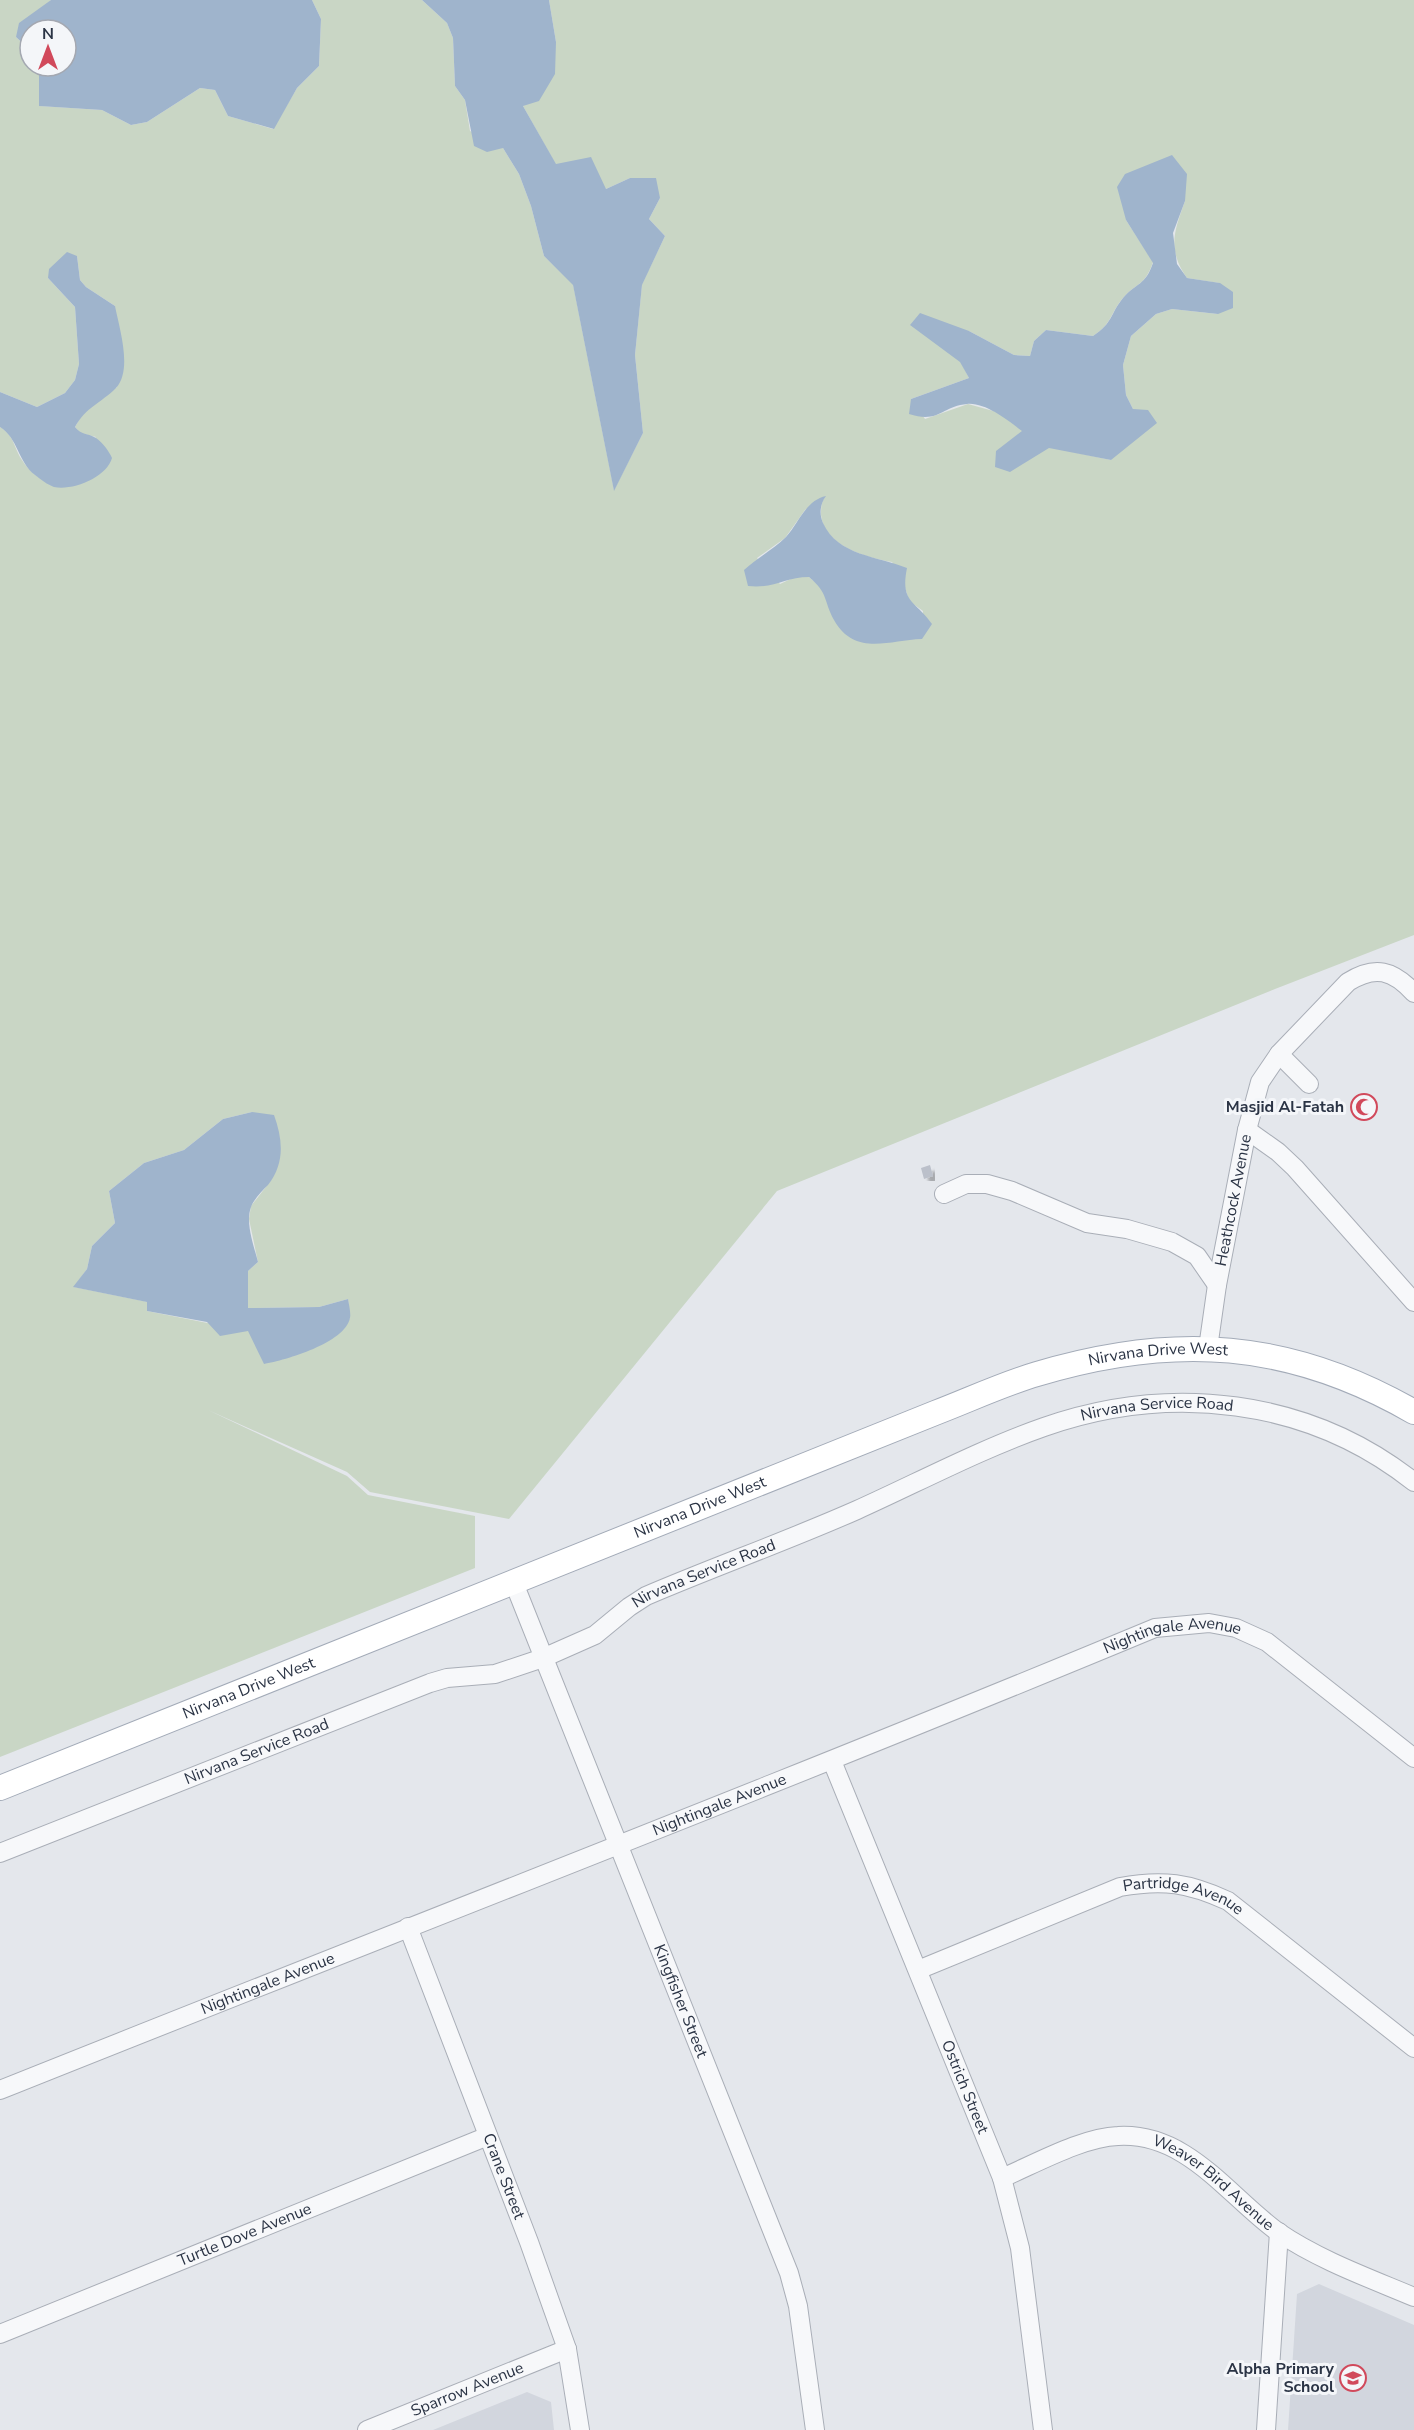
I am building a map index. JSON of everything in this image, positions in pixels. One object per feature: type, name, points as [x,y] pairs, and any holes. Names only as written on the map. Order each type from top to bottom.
[{"type":"main road","name":"Nirvana Drive West","points":[[0,1788],[1034,1374],[1111,1355],[1157,1349],[1208,1348],[1291,1359],[1345,1377],[1414,1412]]},
{"type":"street","name":"Heathcock Avenue","points":[[1208,1348],[1217,1285],[1247,1130],[1260,1082],[1279,1054],[1348,982],[1360,974],[1373,972],[1396,976],[1414,993]]},
{"type":"street","points":[[1279,1054],[1310,1084]]},
{"type":"street","points":[[1247,1130],[1278,1152],[1295,1168],[1414,1302]]},
{"type":"street","points":[[944,1194],[966,1184],[987,1184],[1012,1191],[1087,1223],[1127,1229],[1172,1242],[1197,1256],[1217,1285]]},
{"type":"street","name":"Nirvana Service Road","points":[[0,1853],[430,1683],[447,1678],[495,1674],[543,1658],[595,1635],[629,1607],[672,1585],[847,1514],[1043,1427],[1088,1414],[1127,1406],[1176,1402],[1229,1405],[1285,1415],[1356,1443],[1393,1465],[1414,1482]]},
{"type":"street","name":"Kingfisher Street","points":[[514,1582],[789,2273],[798,2306],[815,2430]]},
{"type":"street","name":"Nightingale Avenue","points":[[0,2090],[619,1843],[832,1761],[1155,1628],[1209,1623],[1236,1628],[1267,1642],[1414,1758]]},
{"type":"street","name":"Ostrich Street","points":[[832,1761],[1002,2178],[1020,2248],[1043,2430]]},
{"type":"street","name":"Partridge Avenue","points":[[918,1970],[1120,1887],[1145,1882],[1199,1888],[1228,1901],[1414,2048]]},
{"type":"street","name":"Crane Street","points":[[408,1927],[529,2242],[567,2349],[580,2430]]},
{"type":"street","name":"Turtle Dove Avenue","points":[[0,2334],[488,2136]]},
{"type":"street","name":"Weaver Bird Avenue","points":[[1002,2178],[1097,2138],[1119,2136],[1143,2138],[1167,2144],[1189,2157],[1279,2232],[1333,2262],[1414,2297]]},
{"type":"street","points":[[1266,2430],[1279,2232]]},
{"type":"street","name":"Sparrow Avenue","points":[[368,2430],[567,2349]]},
{"type":"shaded area","name":"Alpha Primary School","points":[[1319,2284],[1414,2325],[1414,2430],[1288,2430],[1297,2294]]},
{"type":"shaded area","points":[[527,2392],[551,2402],[554,2430],[433,2430]]},
{"type":"green space","points":[[0,0],[51,0],[34,18],[18,18],[16,37],[18,39],[18,78],[39,78],[40,106],[102,110],[131,125],[147,122],[200,88],[215,90],[228,116],[273,129],[297,88],[319,66],[321,19],[312,0],[422,0],[447,23],[453,38],[455,86],[465,100],[470,131],[503,148],[519,174],[531,206],[544,256],[573,284],[614,490],[643,433],[635,355],[642,284],[665,236],[649,219],[660,198],[630,178],[606,189],[556,165],[523,106],[556,42],[549,0],[1414,0],[1414,935],[777,1191],[509,1519],[370,1492],[347,1472],[208,1410],[347,1476],[368,1495],[475,1516],[475,1568],[0,1757],[0,427],[11,438],[28,468],[52,486],[96,437],[80,433],[75,427],[83,413],[117,387],[115,306],[86,287],[80,280],[77,256],[48,278],[75,307],[79,364],[75,380],[65,393],[37,407],[0,392]],"holes":[[[1185,201],[1174,240],[1181,268],[1187,278],[1219,283],[1218,314],[1172,309],[1156,314],[1131,336],[1123,365],[1126,395],[1133,409],[1111,460],[1049,447],[997,412],[968,404],[925,419],[911,399],[969,378],[961,362],[969,331],[1014,355],[1030,356],[1034,341],[1046,330],[1093,336],[1108,322],[1123,298],[1144,280],[1153,262],[1126,220]],[[825,497],[821,515],[830,535],[848,549],[859,554],[892,562],[904,584],[909,601],[923,611],[922,638],[906,639],[835,620],[822,588],[809,577],[795,577],[780,584],[757,558],[785,538],[805,510]],[[252,1112],[272,1179],[251,1206],[249,1219],[258,1262],[248,1271],[248,1308],[319,1307],[348,1299],[350,1319],[248,1331],[147,1311],[148,1302],[74,1287],[87,1269],[92,1246],[115,1223],[109,1191],[144,1163],[184,1150],[223,1119]]]},
{"type":"water","points":[[51,0],[312,0],[321,19],[319,66],[297,88],[274,129],[228,116],[215,90],[200,88],[147,122],[131,125],[102,110],[39,106],[39,78],[78,78],[78,18],[26,18]]},
{"type":"water","points":[[422,0],[549,0],[556,42],[555,74],[539,101],[523,106],[556,164],[591,157],[606,189],[630,178],[656,178],[660,198],[649,219],[665,236],[642,285],[635,355],[643,433],[614,491],[573,285],[544,256],[531,206],[519,174],[503,148],[487,152],[474,146],[465,100],[455,86],[453,38],[447,23]]},
{"type":"water","points":[[1172,155],[1187,174],[1185,201],[1173,233],[1177,264],[1187,278],[1220,283],[1233,292],[1233,308],[1218,314],[1172,309],[1156,314],[1131,336],[1123,365],[1126,395],[1133,409],[1148,410],[1157,423],[1111,460],[1049,448],[1010,472],[995,467],[996,451],[1022,431],[996,413],[981,406],[967,404],[934,416],[919,417],[909,414],[911,399],[969,378],[960,362],[910,325],[920,313],[969,331],[1014,355],[1030,356],[1034,341],[1046,330],[1093,336],[1104,327],[1123,298],[1144,280],[1153,263],[1126,220],[1117,187],[1125,174]]},
{"type":"water","points":[[67,252],[77,256],[80,280],[86,287],[115,306],[122,336],[124,371],[116,388],[89,410],[75,427],[96,438],[103,445],[112,458],[109,465],[88,481],[62,488],[49,485],[29,470],[11,437],[0,427],[0,392],[37,407],[65,393],[75,380],[79,364],[75,307],[48,278],[49,269]]},
{"type":"water","points":[[826,496],[821,506],[822,520],[838,542],[849,549],[907,568],[905,579],[907,595],[932,624],[922,639],[873,644],[852,639],[834,620],[823,593],[809,577],[765,586],[748,586],[744,570],[786,537],[813,502]]},
{"type":"water","points":[[252,1112],[274,1115],[281,1151],[274,1177],[258,1195],[249,1213],[251,1234],[258,1262],[248,1271],[248,1308],[319,1307],[348,1299],[350,1314],[346,1327],[326,1342],[286,1359],[264,1364],[248,1331],[220,1336],[207,1322],[147,1311],[147,1302],[73,1287],[87,1269],[92,1246],[115,1223],[109,1191],[144,1163],[184,1150],[223,1119]]},
{"type":"building","points":[[930,1165],[933,1176],[924,1179],[921,1168]]},
{"type":"place","name":"Masjid Al-Fatah","points":[[1364,1107]]},
{"type":"place","name":"Alpha Primary School","points":[[1353,2378]]}]
